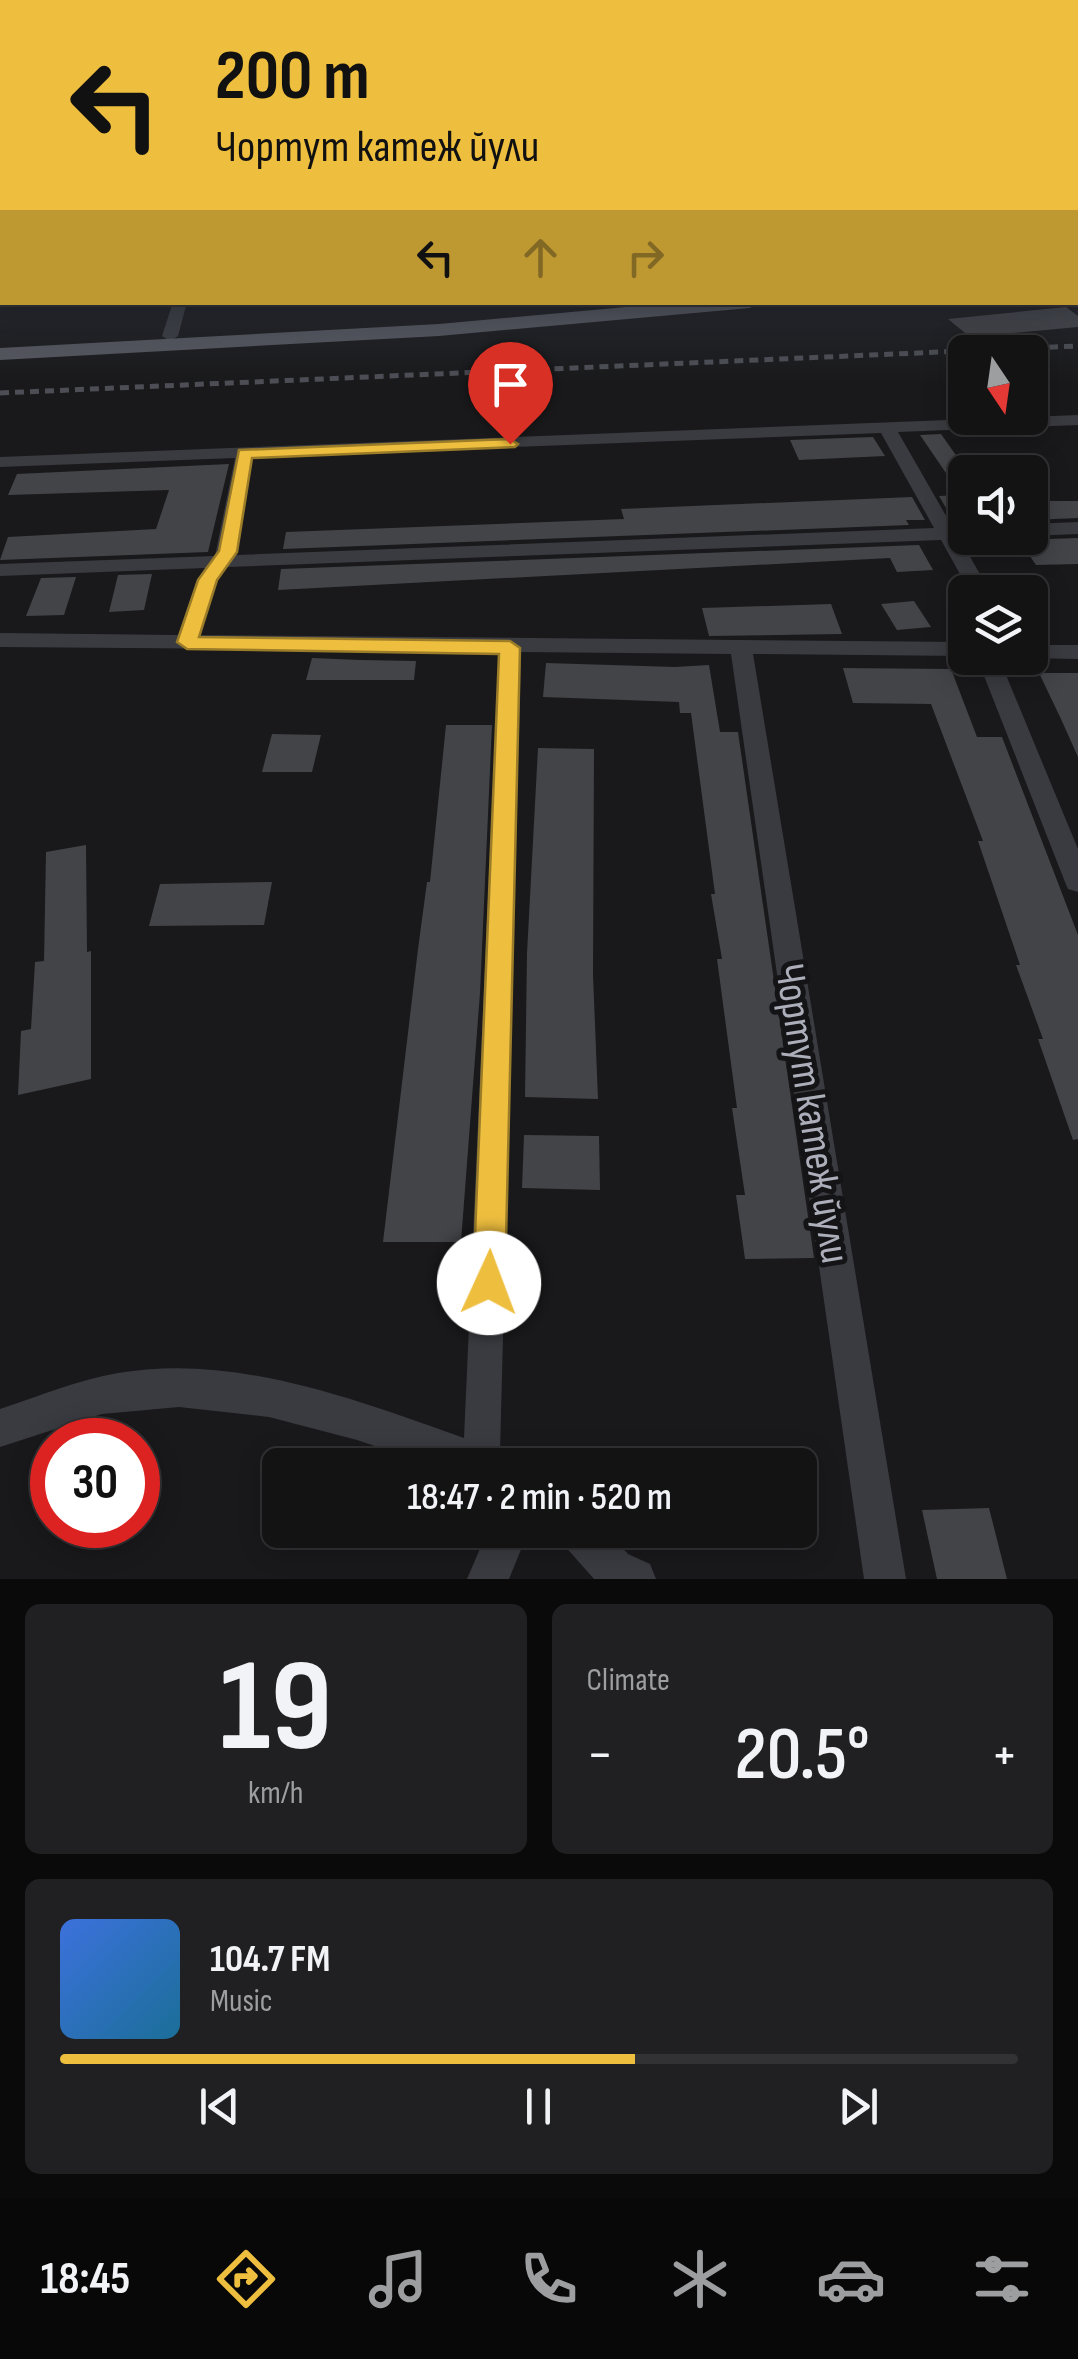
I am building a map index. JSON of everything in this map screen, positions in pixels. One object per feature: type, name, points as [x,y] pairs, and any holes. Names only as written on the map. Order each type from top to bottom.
[{"type":"main road","points":[[0,344],[510,315],[609,305]]},
{"type":"main road","points":[[0,354],[459,329],[718,305]]},
{"type":"street","points":[[170,336],[179,305]]},
{"type":"street","points":[[0,462],[1078,420]]},
{"type":"street","points":[[888,430],[948,521]]},
{"type":"street","points":[[187,642],[208,580],[228,552],[245,453]]},
{"type":"street","points":[[1048,529],[1078,528]]},
{"type":"street","points":[[0,570],[948,533]]},
{"type":"street","points":[[0,640],[948,650]]},
{"type":"street","points":[[483,1448],[510,648]]},
{"type":"street","name":"Чортут катеж йули","points":[[742,648],[885,1579]]},
{"type":"street","points":[[1048,652],[1078,652]]},
{"type":"street","points":[[996,675],[1070,841],[1078,882]]},
{"type":"street","points":[[0,1428],[132,1390],[230,1390],[367,1424],[436,1448]]},
{"type":"street","points":[[488,1579],[501,1548]]},
{"type":"street","points":[[594,1548],[614,1569],[635,1579]]},
{"type":"building","points":[[1066,307],[1078,316],[1078,327],[968,335],[948,319]]},
{"type":"building","points":[[941,434],[956,455],[948,455],[948,476],[920,435]]},
{"type":"building","points":[[873,437],[885,456],[799,460],[790,440]]},
{"type":"building","points":[[229,464],[208,552],[0,560],[8,537],[156,529],[169,490],[8,495],[17,474]]},
{"type":"building","points":[[939,496],[948,496],[948,511]]},
{"type":"building","points":[[912,497],[925,520],[906,520],[909,525],[283,549],[286,532],[624,519],[621,509]]},
{"type":"building","points":[[1078,501],[1078,518],[1048,519],[1048,502]]},
{"type":"building","points":[[1078,538],[1078,564],[1036,565],[1029,555],[1048,555],[1048,539]]},
{"type":"building","points":[[919,545],[933,570],[897,572],[890,558],[278,590],[281,569]]},
{"type":"building","points":[[152,574],[144,610],[109,612],[118,575]]},
{"type":"building","points":[[76,577],[64,615],[26,616],[41,578]]},
{"type":"building","points":[[914,601],[931,627],[897,630],[881,604]]},
{"type":"building","points":[[831,604],[842,634],[709,636],[702,608]]},
{"type":"building","points":[[312,658],[416,661],[414,680],[306,680]]},
{"type":"building","points":[[546,663],[709,665],[720,732],[738,732],[814,1258],[745,1259],[736,1195],[745,1195],[732,1108],[737,1108],[691,713],[680,713],[679,702],[543,697]]},
{"type":"building","points":[[843,668],[948,669],[977,737],[1002,737],[1078,935],[1078,1139],[1073,1140],[1038,1039],[1043,1039],[978,841],[983,841],[931,704],[853,703]]},
{"type":"building","points":[[1078,673],[1078,757],[1040,675]]},
{"type":"building","points":[[446,725],[492,725],[480,993],[461,1242],[383,1242],[418,949],[430,882]]},
{"type":"building","points":[[272,734],[321,735],[312,772],[262,772]]},
{"type":"building","points":[[538,748],[594,749],[593,975],[598,1099],[525,1097],[527,953]]},
{"type":"building","points":[[86,845],[91,1079],[18,1095],[21,1031],[31,1029],[35,962],[44,961],[46,852]]},
{"type":"building","points":[[272,882],[264,925],[149,926],[160,884]]},
{"type":"building","points":[[524,1135],[599,1136],[600,1190],[522,1188]]},
{"type":"building","points":[[989,1508],[1007,1579],[937,1579],[922,1510]]},
{"type":"railway","points":[[0,393],[1078,346]]},
{"type":"route","points":[[489,1283],[510,648],[187,642],[208,580],[228,552],[245,453],[510,444]]}]
